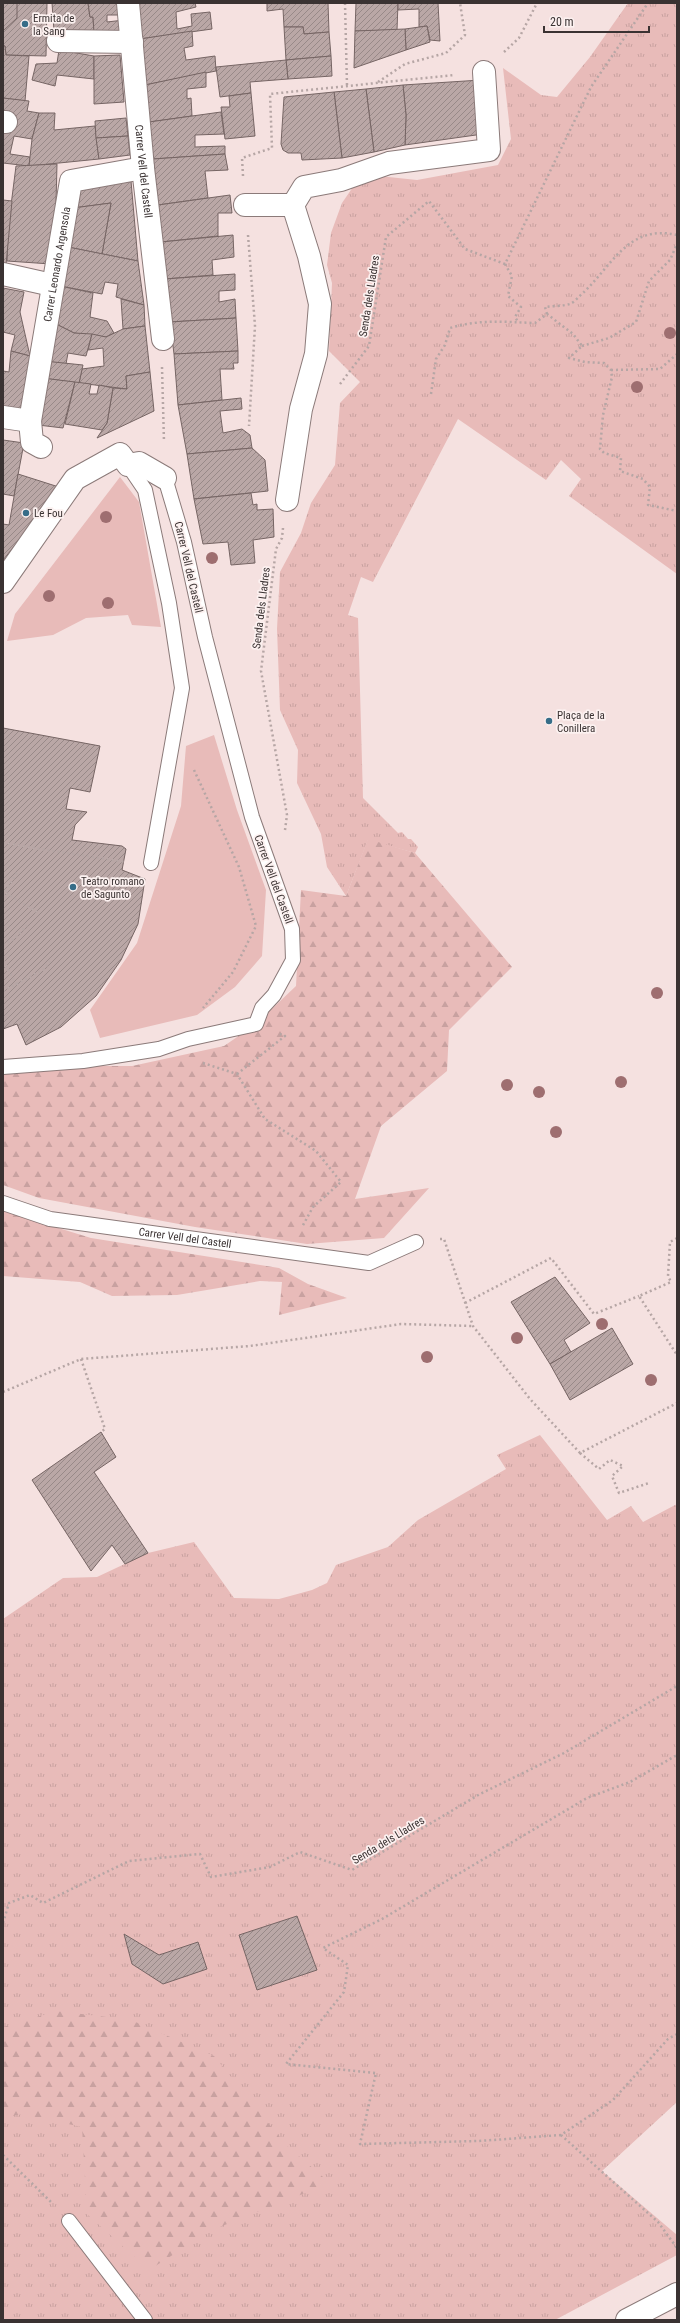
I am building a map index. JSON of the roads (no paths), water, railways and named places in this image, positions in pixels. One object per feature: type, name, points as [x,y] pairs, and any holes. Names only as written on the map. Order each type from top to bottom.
[{"type":"street","name":"Carrer Vell del Castell","points":[[128,3],[143,168],[163,339]]},
{"type":"street","points":[[58,41],[132,42]]},
{"type":"street","points":[[293,204],[304,187],[341,180],[389,163],[489,150],[484,72]]},
{"type":"street","name":"Carrer Leonardo Argensola","points":[[41,447],[32,442],[30,421],[52,285],[71,181],[143,168]]},
{"type":"street","points":[[245,205],[293,204]]},
{"type":"street","points":[[287,500],[301,409],[316,354],[320,304],[309,256],[293,204]]},
{"type":"street","points":[[3,274],[52,285]]},
{"type":"street","points":[[3,417],[30,421]]},
{"type":"street","points":[[3,582],[75,479],[120,454],[128,465],[140,463],[165,478]]},
{"type":"street","points":[[627,2320],[677,2294]]},
{"type":"lane","points":[[128,465],[145,490],[169,603],[182,688],[151,863]]},
{"type":"lane","name":"Carrer Vell del Castell","points":[[3,1067],[83,1061],[159,1049],[188,1040],[256,1024],[262,1008],[274,995],[293,960],[292,929],[252,817],[205,637],[184,542],[165,478]]},
{"type":"lane","name":"Carrer Vell del Castell","points":[[3,1203],[50,1219],[369,1263],[416,1242]]},
{"type":"lane","points":[[70,2220],[145,2320]]},
{"type":"place","name":"Ermita de la Sang","points":[[25,24]]},
{"type":"place","name":"Le Fou","points":[[26,513]]},
{"type":"place","name":"Plaça de la Conillera","points":[[549,721]]},
{"type":"place","name":"Teatro romano de Sagunto","points":[[73,887]]}]
